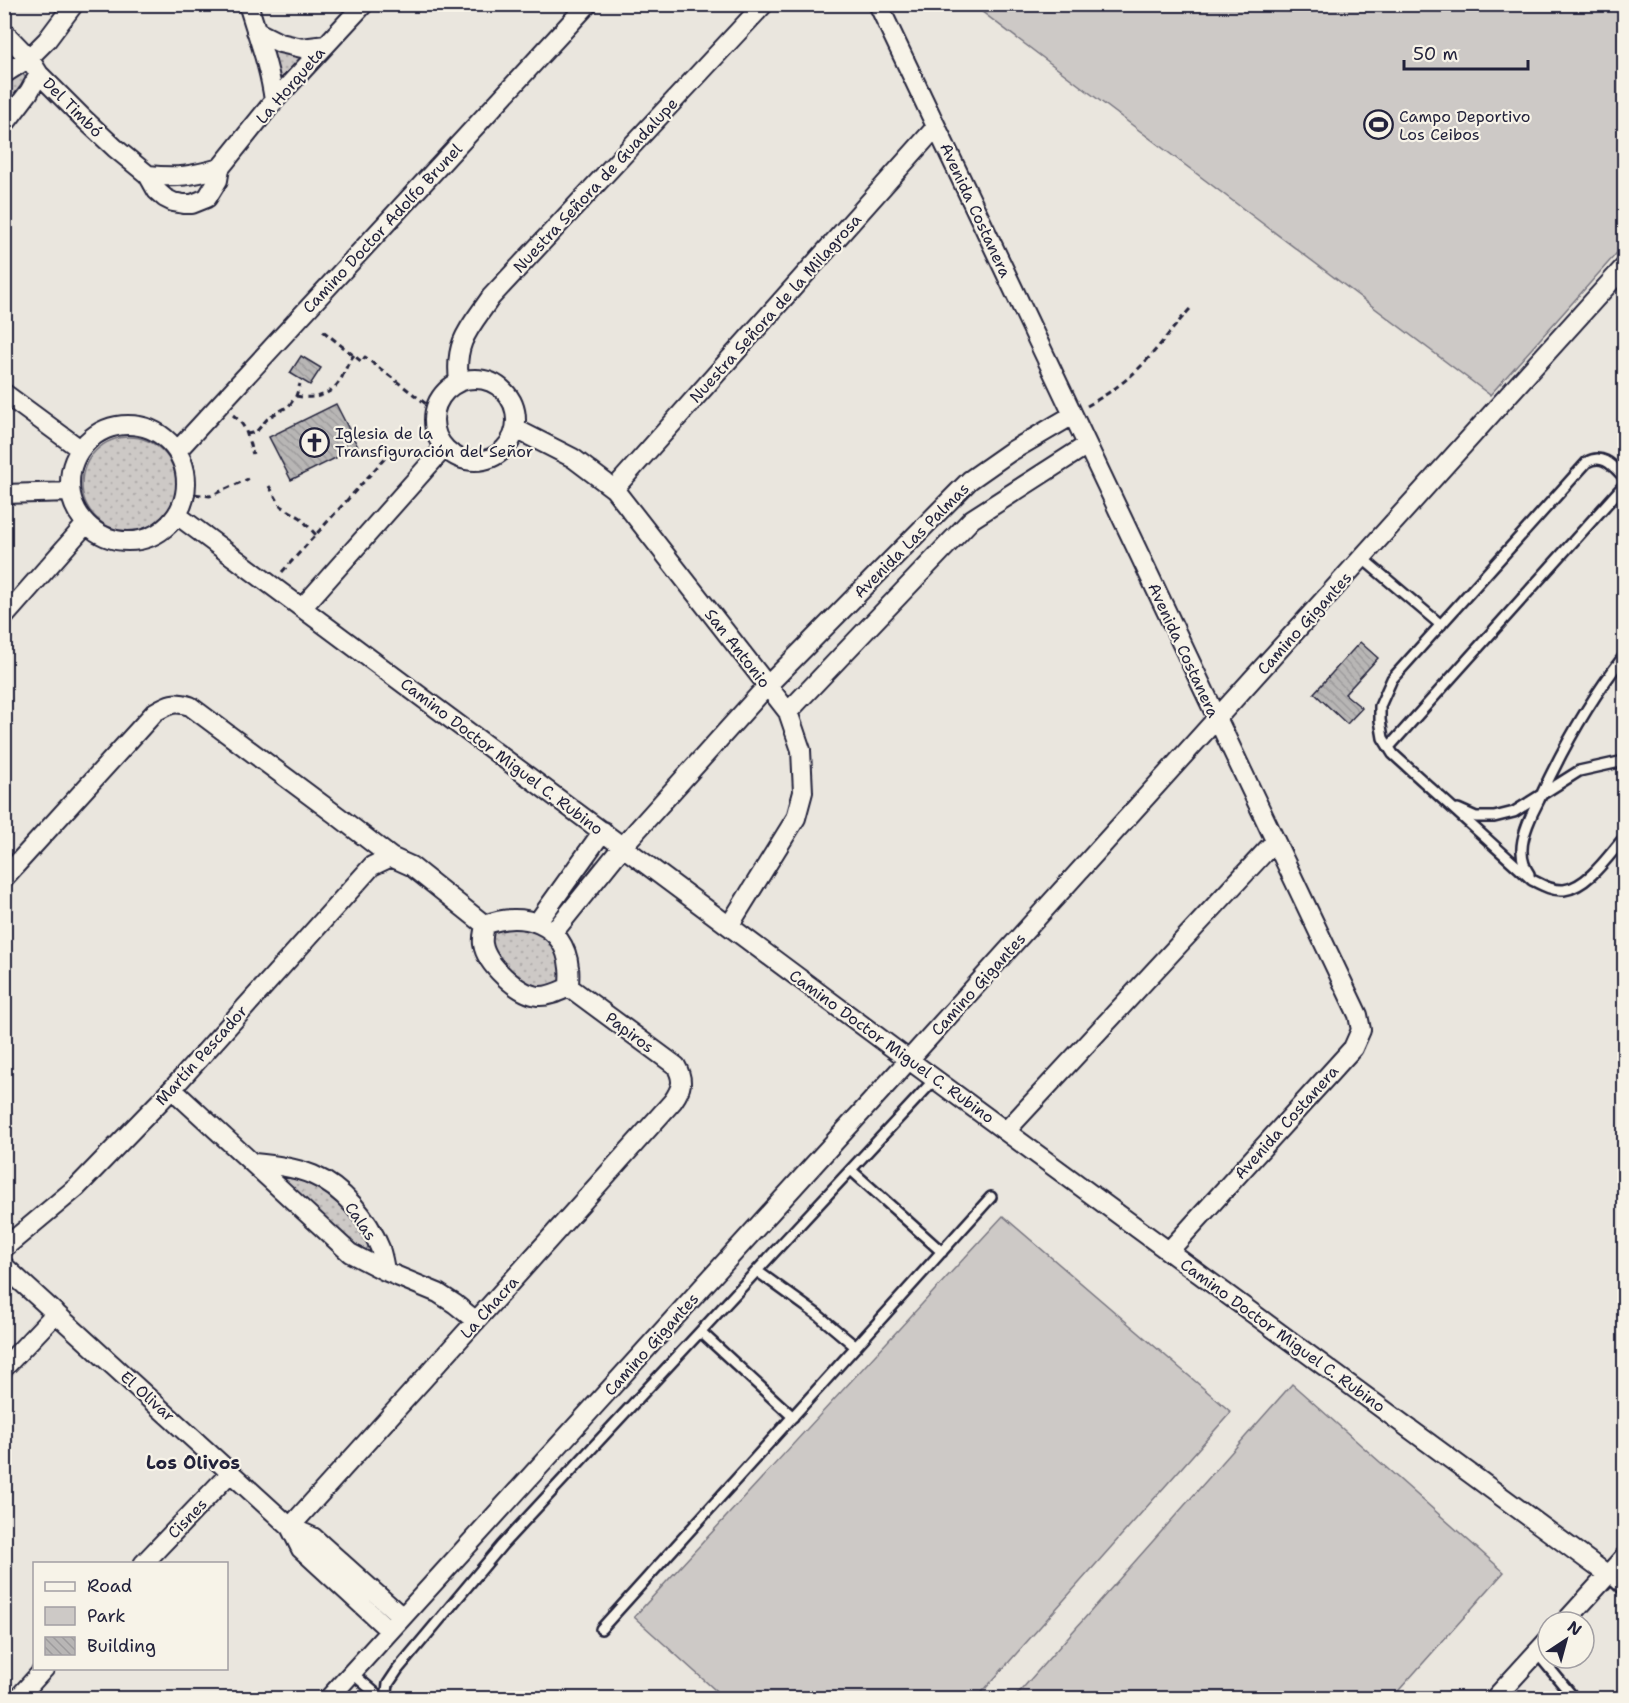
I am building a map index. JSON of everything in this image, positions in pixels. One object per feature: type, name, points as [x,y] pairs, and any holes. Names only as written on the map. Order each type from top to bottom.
[{"type":"street","points":[[4,125],[29,92],[34,66],[47,40],[74,4]]},
{"type":"street","points":[[248,4],[272,81],[274,102]]},
{"type":"street","name":"La Horqueta","points":[[192,204],[207,198],[218,180],[220,168],[274,102],[364,4]]},
{"type":"street","name":"Camino Doctor Adolfo Brunel","points":[[177,451],[588,4]]},
{"type":"street","name":"Nuestra Señora de Guadalupe","points":[[459,381],[457,364],[463,339],[491,297],[764,4]]},
{"type":"street","name":"Avenida Costanera","points":[[878,4],[1358,1015],[1361,1030],[1353,1048],[1169,1251]]},
{"type":"street","points":[[256,31],[280,43],[302,48],[326,45]]},
{"type":"street","name":"Del Timbó","points":[[4,32],[83,118],[148,175],[157,191],[173,202],[192,204]]},
{"type":"street","points":[[4,74],[34,66]]},
{"type":"street","name":"Nuestra Señora de la Milagrosa","points":[[614,489],[936,127]]},
{"type":"street","points":[[148,175],[192,176],[220,168]]},
{"type":"street","name":"Camino Gigantes","points":[[329,1698],[909,1060],[1624,267]]},
{"type":"street","points":[[479,378],[498,385],[506,392],[515,409],[516,429],[507,447],[490,459],[471,461],[452,455],[444,448],[435,430],[434,410],[437,401],[443,393],[459,381],[479,378]]},
{"type":"street","points":[[4,393],[80,449]]},
{"type":"street","name":"Avenida Las Palmas","points":[[623,846],[767,686],[970,480],[1010,452],[1073,415]]},
{"type":"street","points":[[120,425],[152,430],[177,451],[186,475],[185,493],[177,515],[166,528],[151,537],[134,542],[117,541],[100,535],[78,514],[70,492],[73,462],[80,449],[105,429],[120,425]]},
{"type":"street","name":"San Antonio","points":[[516,429],[573,458],[614,489],[788,712],[801,750],[803,792],[796,818],[729,926]]},
{"type":"street","name":"Avenida Las Palmas","points":[[788,712],[972,519],[1087,445]]},
{"type":"street","points":[[303,608],[444,448]]},
{"type":"street","points":[[4,494],[70,492]]},
{"type":"street","name":"Camino Doctor Miguel C. Rubino","points":[[177,515],[909,1060],[1608,1575]]},
{"type":"street","points":[[4,616],[86,524]]},
{"type":"street","points":[[4,878],[155,712],[178,702],[190,706],[391,857],[411,866],[485,926]]},
{"type":"street","points":[[537,923],[603,831]]},
{"type":"street","points":[[1006,1131],[1275,841]]},
{"type":"street","points":[[553,933],[623,846]]},
{"type":"street","name":"Martín Pescador","points":[[4,1248],[77,1187],[172,1089],[372,866],[391,857]]},
{"type":"street","points":[[510,918],[537,923],[553,933],[567,956],[569,987],[537,996],[519,988],[501,974],[489,959],[482,942],[485,926],[497,920],[510,918]]},
{"type":"street","name":"Papiros","points":[[569,987],[676,1066],[682,1083]]},
{"type":"street","name":"La Chacra","points":[[290,1527],[673,1101],[682,1083]]},
{"type":"street","name":"Calas","points":[[172,1089],[350,1253],[438,1293],[476,1322]]},
{"type":"street","name":"Calas","points":[[254,1163],[283,1166],[312,1174],[347,1198],[362,1217],[380,1248],[386,1271]]},
{"type":"street","name":"El Olivar","points":[[4,1266],[290,1527],[313,1537],[402,1617]]},
{"type":"street","points":[[4,1368],[56,1313]]},
{"type":"street","name":"Cisnes","points":[[144,1562],[231,1472]]},
{"type":"street","name":"El Olivar","points":[[290,1527],[301,1549],[390,1631]]},
{"type":"street","points":[[1576,1610],[1624,1557]]},
{"type":"street","points":[[1495,1698],[1536,1653]]},
{"type":"street","points":[[18,1698],[43,1670]]},
{"type":"lane","points":[[1624,477],[1603,459],[1594,458],[1587,462],[1392,679],[1380,706],[1383,738],[1393,754],[1533,880],[1547,887],[1563,890],[1580,884],[1624,838]]},
{"type":"lane","points":[[1389,747],[1624,485]]},
{"type":"lane","points":[[1362,558],[1441,625]]},
{"type":"lane","points":[[1533,880],[1525,868],[1521,852],[1529,821],[1576,729],[1605,681],[1624,656]]},
{"type":"lane","points":[[1450,806],[1476,818],[1494,818],[1514,812],[1579,771],[1624,761]]},
{"type":"lane","points":[[386,1698],[388,1684],[398,1669],[502,1545],[935,1079]]},
{"type":"lane","points":[[851,1170],[942,1252]]},
{"type":"lane","points":[[601,1629],[991,1197]]},
{"type":"lane","points":[[757,1271],[818,1315],[856,1347]]},
{"type":"lane","points":[[701,1332],[793,1417]]},
{"type":"lane","points":[[1608,1575],[1624,1590]]},
{"type":"lane","points":[[1557,1670],[1574,1698]]},
{"type":"lane","points":[[352,1673],[381,1698]]},
{"type":"path","points":[[1073,415],[1118,387],[1144,363],[1190,309]]},
{"type":"path","points":[[323,331],[362,362],[365,357],[434,410]]},
{"type":"path","points":[[296,396],[317,397],[330,391],[337,386],[349,360],[354,355]]},
{"type":"path","points":[[247,434],[256,432],[269,417],[289,406],[300,384]]},
{"type":"path","points":[[220,404],[246,428],[253,454]]},
{"type":"path","points":[[271,585],[387,456]]},
{"type":"path","points":[[185,493],[210,496],[248,478]]},
{"type":"path","points":[[269,486],[281,506],[301,518],[316,535]]},
{"type":"green space","name":"Campo Deportivo Los Ceibos","points":[[973,5],[1624,5],[1624,245],[1490,395]]},
{"type":"green space","points":[[271,49],[302,54],[303,58],[279,83]]},
{"type":"green space","points":[[22,73],[26,78],[26,83],[5,113],[5,88],[15,74]]},
{"type":"green space","points":[[129,437],[147,440],[162,451],[173,466],[176,484],[173,502],[162,517],[147,528],[129,531],[111,528],[96,517],[85,502],[82,484],[85,466],[96,451],[111,440]]},
{"type":"green space","points":[[594,858],[595,864],[566,903],[561,905]]},
{"type":"green space","points":[[507,923],[546,934],[560,957],[562,978],[559,984],[554,987],[534,988],[498,965],[488,937],[491,931]]},
{"type":"green space","points":[[280,1173],[299,1176],[342,1200],[370,1244],[366,1250],[358,1251],[279,1176]]},
{"type":"green space","points":[[1003,1216],[1231,1412],[977,1698],[724,1698],[634,1617]]},
{"type":"green space","points":[[1292,1384],[1504,1572],[1392,1698],[1014,1698]]},
{"type":"building","points":[[301,356],[321,368],[310,385],[290,373]]},
{"type":"building","name":"Iglesia de la Transfiguración del Señor","points":[[336,404],[358,447],[291,480],[269,437]]},
{"type":"building","points":[[1360,642],[1378,658],[1345,694],[1362,708],[1347,724],[1314,693]]},
{"type":"place","name":"Campo Deportivo Los Ceibos","points":[[1378,125]]},
{"type":"place","name":"Iglesia de la Transfiguración del Señor","points":[[314,442]]},
{"type":"district","name":"Los Olivos","points":[[193,1463]]}]
